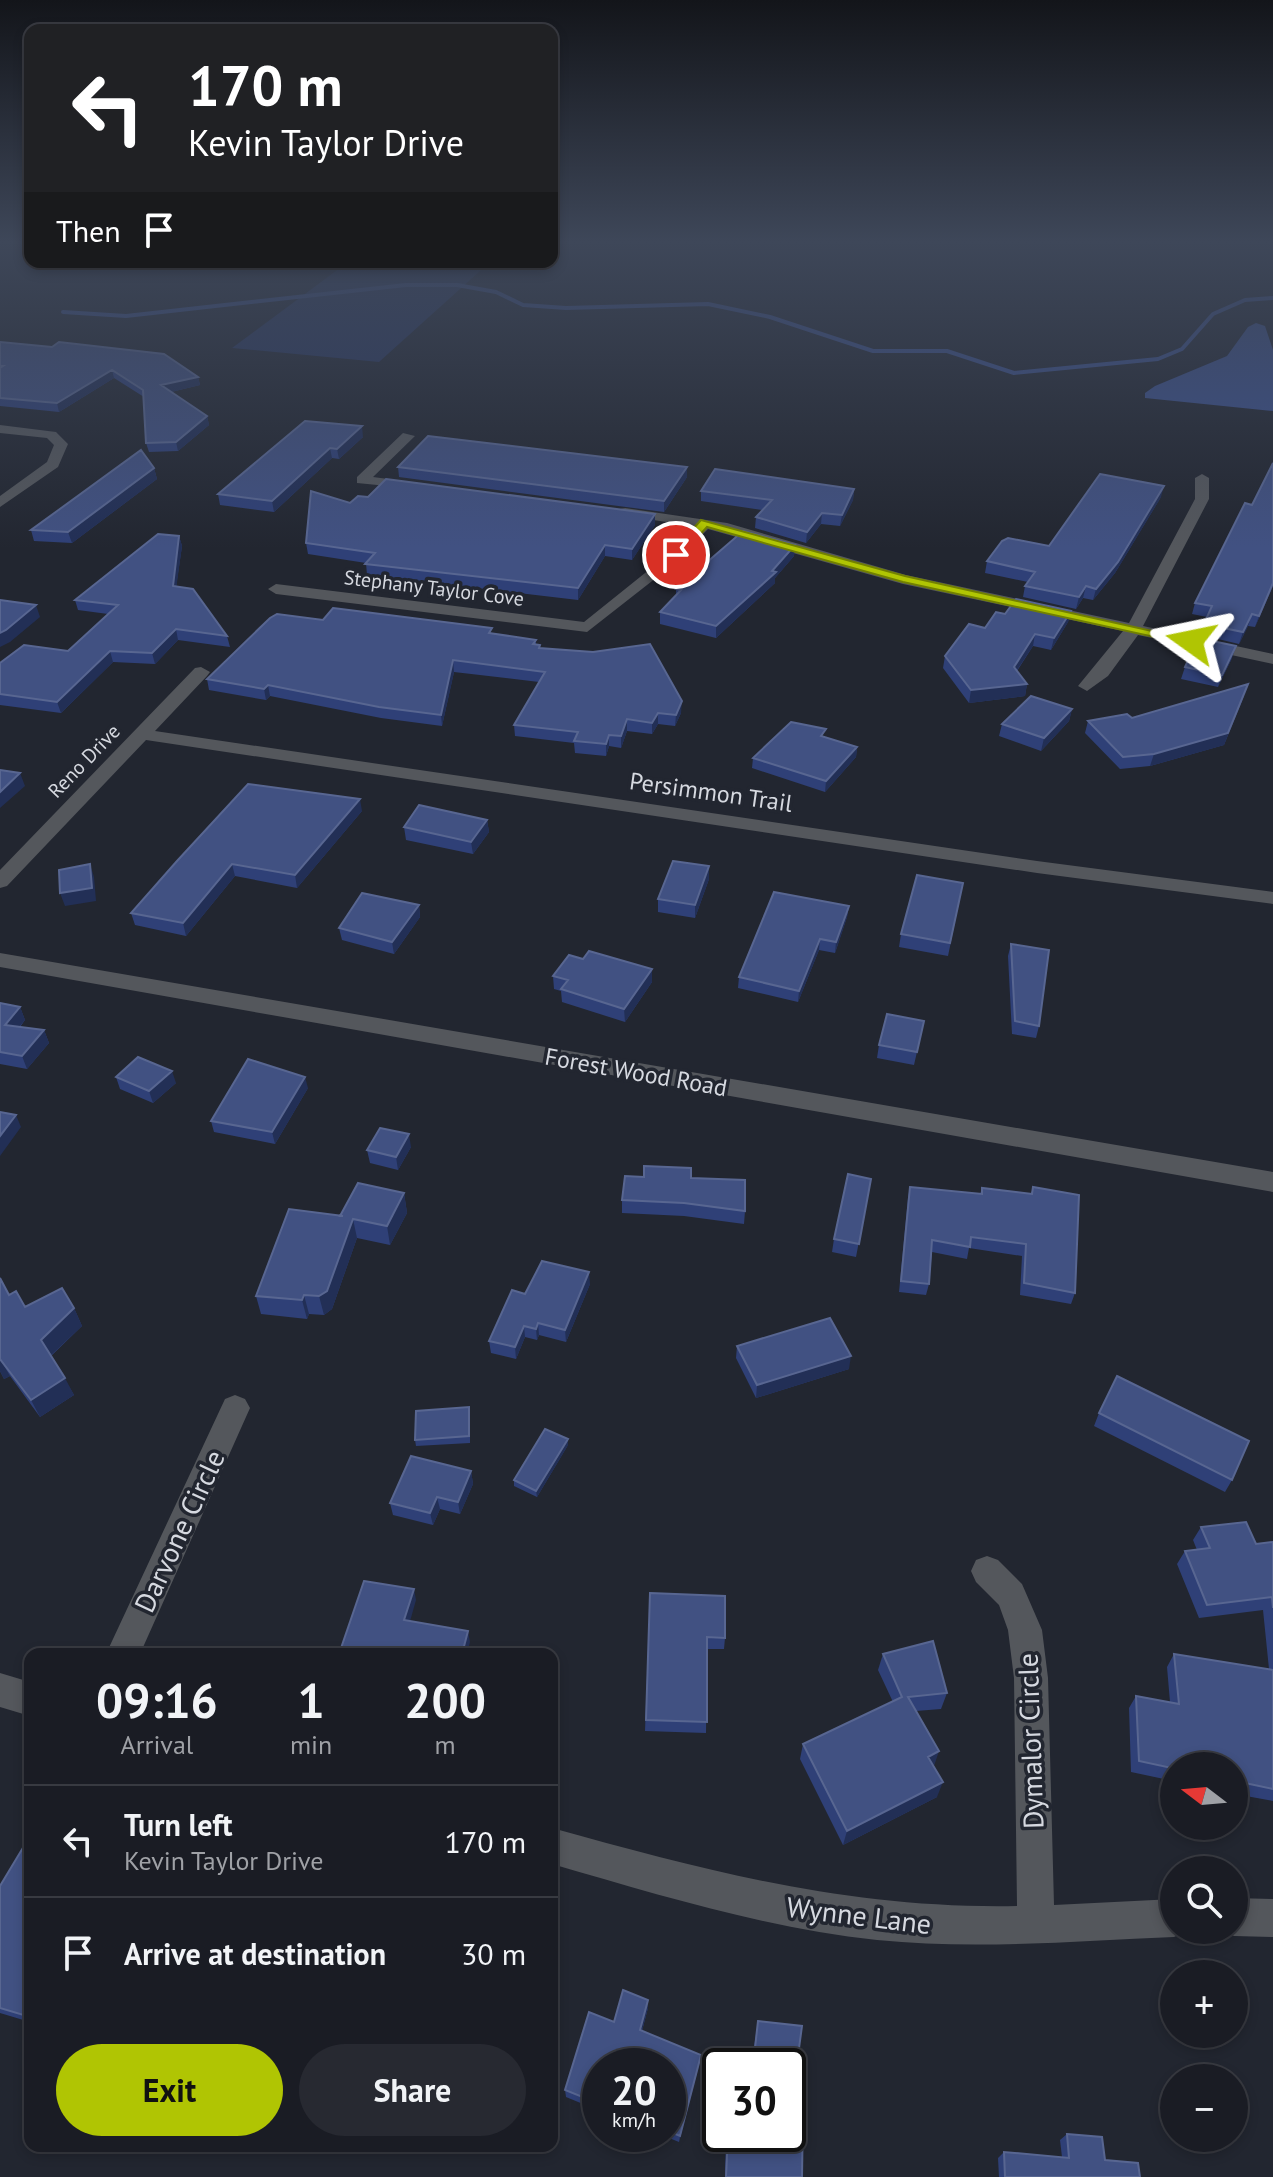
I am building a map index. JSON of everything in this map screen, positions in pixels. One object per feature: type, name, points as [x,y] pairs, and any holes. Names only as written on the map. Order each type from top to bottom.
[{"type":"street","points":[[0,429],[51,435],[61,444],[53,464],[0,503]]},
{"type":"street","points":[[408,436],[362,480],[423,487]]},
{"type":"street","points":[[1087,686],[1109,667],[1132,628],[1202,499],[1202,478]]},
{"type":"street","points":[[605,510],[705,523],[903,579],[1273,659]]},
{"type":"street","name":"Stephany Taylor Cove","points":[[276,589],[587,627],[665,564],[705,523]]},
{"type":"street","name":"Reno Drive","points":[[0,882],[201,672]]},
{"type":"street","name":"Persimmon Trail","points":[[141,734],[1037,867],[1273,898]]},
{"type":"street","name":"Forest Wood Road","points":[[0,960],[1273,1182]]},
{"type":"street","name":"Darvone Circle","points":[[126,1648],[235,1408]]},
{"type":"street","name":"Dymalor Circle","points":[[987,1571],[1011,1595],[1025,1630],[1030,1666],[1036,1924]]},
{"type":"street","points":[[0,1690],[24,1697]]},
{"type":"street","name":"Wynne Lane","points":[[558,1848],[721,1894],[793,1909],[877,1921],[949,1925],[1160,1919]]},
{"type":"street","points":[[1248,1917],[1273,1918]]},
{"type":"shaded area","points":[[235,346],[397,346],[379,362],[232,348]]},
{"type":"shaded area","points":[[1235,346],[1272,346],[1273,411],[1145,398],[1145,393],[1155,386],[1227,356]]},
{"type":"building","points":[[0,346],[90,346],[164,354],[198,377],[161,385],[207,416],[176,442],[146,443],[143,390],[112,370],[57,403],[0,398],[0,368],[3,366],[0,366]]},
{"type":"building","points":[[305,421],[362,426],[337,449],[330,448],[272,501],[218,494]]},
{"type":"building","points":[[428,436],[687,467],[664,501],[398,467]]},
{"type":"building","points":[[141,450],[154,468],[68,532],[31,530]]},
{"type":"building","points":[[1273,463],[1273,583],[1259,616],[1252,614],[1243,632],[1204,624],[1212,606],[1195,603],[1245,503],[1252,505]]},
{"type":"building","points":[[715,469],[854,489],[842,515],[822,513],[807,532],[756,517],[772,500],[701,491]]},
{"type":"building","points":[[1100,474],[1164,486],[1118,562],[1096,589],[1086,586],[1079,597],[1025,586],[1035,572],[987,561],[1002,541],[1008,538],[1049,546]]},
{"type":"building","points":[[386,479],[655,514],[632,549],[605,545],[578,588],[365,564],[375,553],[306,543],[311,491],[350,503],[358,496],[368,497]]},
{"type":"building","points":[[743,531],[795,545],[772,571],[776,572],[716,626],[660,612],[681,590],[676,589]]},
{"type":"building","points":[[158,534],[179,536],[173,586],[193,589],[227,636],[176,629],[152,653],[110,651],[57,702],[0,694],[0,663],[24,645],[68,651],[118,605],[75,600]]},
{"type":"building","points":[[1016,599],[1071,611],[1054,638],[1035,634],[1014,667],[1027,684],[971,690],[945,656],[969,624],[985,628],[996,612],[1005,614]]},
{"type":"building","points":[[0,600],[36,605],[0,633]]},
{"type":"building","points":[[333,608],[492,628],[489,633],[536,640],[533,644],[540,645],[539,648],[593,652],[650,644],[682,701],[676,715],[658,713],[652,723],[627,719],[621,736],[609,735],[606,744],[574,741],[578,732],[514,725],[545,672],[453,660],[441,715],[379,707],[268,685],[264,689],[207,679],[277,614],[323,620]]},
{"type":"building","points":[[1198,638],[1236,646],[1222,675],[1185,667]]},
{"type":"building","points":[[1248,684],[1228,733],[1154,754],[1123,757],[1088,721],[1127,714],[1132,718]]},
{"type":"building","points":[[1031,696],[1072,709],[1044,738],[1002,724]]},
{"type":"building","points":[[791,722],[826,729],[821,736],[857,747],[826,781],[753,758]]},
{"type":"building","points":[[0,770],[20,773],[0,792]]},
{"type":"building","points":[[248,784],[360,799],[295,875],[232,864],[183,923],[131,913],[177,861]]},
{"type":"building","points":[[419,805],[487,820],[471,842],[404,827]]},
{"type":"building","points":[[673,861],[709,866],[695,905],[658,899]]},
{"type":"building","points":[[90,864],[92,888],[60,893],[59,870]]},
{"type":"building","points":[[917,875],[963,883],[950,943],[901,934]]},
{"type":"building","points":[[774,892],[849,906],[836,942],[820,939],[799,991],[739,977]]},
{"type":"building","points":[[362,893],[419,905],[392,942],[339,928]]},
{"type":"building","points":[[1011,944],[1049,950],[1039,1026],[1015,1021]]},
{"type":"building","points":[[589,951],[652,969],[624,1009],[561,989],[568,980],[553,976],[569,955],[583,959]]},
{"type":"building","points":[[0,1003],[20,1007],[5,1025],[44,1030],[22,1056],[0,1052]]},
{"type":"building","points":[[887,1014],[924,1021],[917,1052],[879,1045]]},
{"type":"building","points":[[138,1057],[172,1071],[149,1091],[116,1077]]},
{"type":"building","points":[[248,1059],[305,1077],[272,1132],[211,1121]]},
{"type":"building","points":[[0,1112],[16,1115],[0,1136]]},
{"type":"building","points":[[380,1128],[409,1134],[396,1157],[367,1150]]},
{"type":"building","points":[[644,1166],[691,1168],[691,1178],[745,1180],[745,1211],[684,1203],[622,1200],[625,1176],[644,1177]]},
{"type":"building","points":[[848,1174],[871,1179],[859,1244],[834,1239]]},
{"type":"building","points":[[358,1183],[404,1193],[387,1226],[353,1219],[327,1291],[319,1296],[304,1295],[302,1300],[256,1296],[289,1209],[340,1216]]},
{"type":"building","points":[[910,1187],[982,1194],[982,1188],[1032,1194],[1033,1187],[1079,1195],[1075,1293],[1024,1283],[1026,1244],[971,1237],[970,1247],[932,1240],[929,1284],[901,1281]]},
{"type":"building","points":[[542,1261],[589,1272],[565,1330],[538,1323],[536,1329],[524,1326],[515,1347],[489,1341],[512,1290],[525,1294]]},
{"type":"building","points":[[0,1278],[9,1295],[16,1291],[25,1307],[62,1288],[74,1308],[41,1340],[65,1378],[31,1400],[0,1359]]},
{"type":"building","points":[[830,1318],[851,1356],[757,1385],[737,1346]]},
{"type":"building","points":[[1117,1376],[1249,1441],[1232,1480],[1099,1413]]},
{"type":"building","points":[[469,1407],[469,1436],[415,1440],[416,1411]]},
{"type":"building","points":[[545,1429],[568,1439],[536,1491],[514,1480]]},
{"type":"building","points":[[411,1456],[471,1471],[458,1502],[437,1497],[430,1513],[390,1503]]},
{"type":"building","points":[[1246,1522],[1256,1544],[1273,1542],[1273,1608],[1272,1597],[1207,1605],[1185,1551],[1210,1548],[1201,1527]]},
{"type":"building","points":[[364,1581],[414,1589],[404,1620],[468,1631],[464,1648],[341,1648]]},
{"type":"building","points":[[650,1593],[725,1596],[725,1638],[707,1637],[707,1722],[646,1720]]},
{"type":"building","points":[[933,1641],[947,1693],[908,1697],[939,1751],[928,1757],[943,1782],[847,1831],[803,1744],[902,1697],[883,1654]]},
{"type":"building","points":[[1174,1654],[1273,1670],[1273,1789],[1248,1784],[1248,1752],[1160,1752],[1160,1765],[1139,1761],[1136,1696],[1179,1704]]},
{"type":"building","points":[[24,1846],[24,2015],[0,2008],[0,1886]]},
{"type":"building","points":[[623,1990],[648,2000],[640,2030],[684,2048],[582,2048],[582,2097],[565,2090],[589,2012],[614,2022]]},
{"type":"building","points":[[758,2021],[802,2026],[799,2048],[755,2048]]},
{"type":"building","points":[[686,2049],[701,2055],[686,2113]]},
{"type":"building","points":[[1067,2134],[1102,2137],[1105,2160],[1138,2163],[1140,2177],[1005,2177],[1004,2152],[1069,2158]]},
{"type":"building","points":[[727,2152],[802,2152],[802,2177],[726,2177]]},
{"type":"waterway","points":[[857,346],[873,351],[947,351],[1014,373],[1158,359],[1185,346]]},
{"type":"route","points":[[676,555],[705,523],[903,579],[1191,641]]}]
